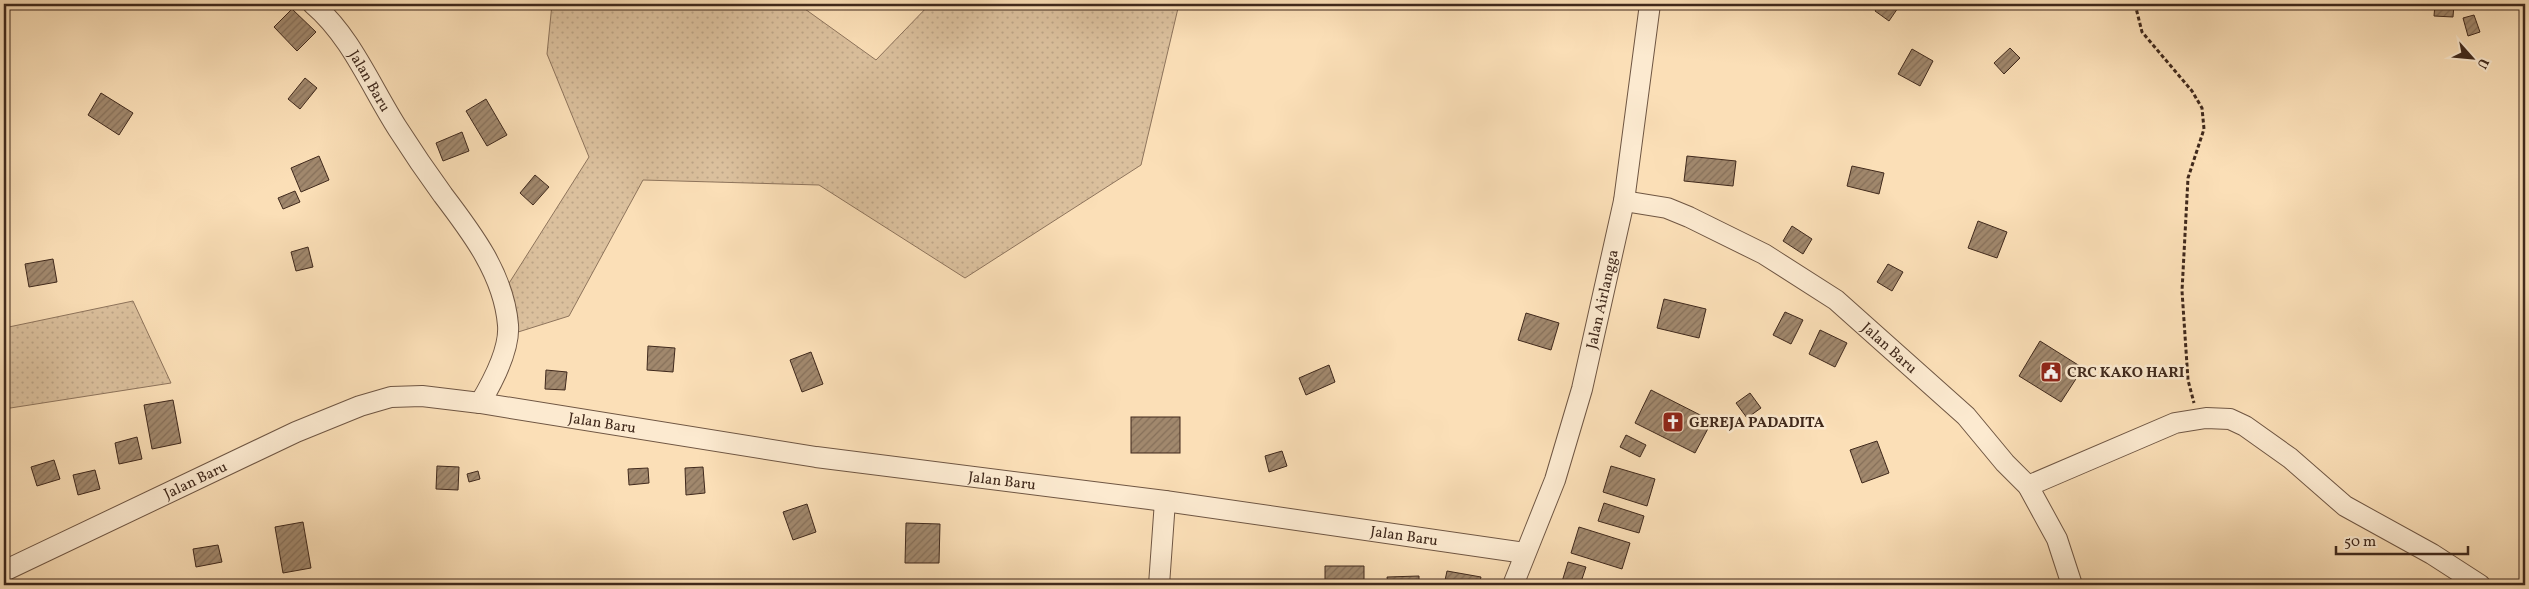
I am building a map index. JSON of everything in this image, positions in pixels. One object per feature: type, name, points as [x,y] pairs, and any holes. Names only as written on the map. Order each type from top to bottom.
[{"type":"street","name":"Jalan Baru","points":[[313,4],[326,15],[343,37],[420,164],[472,231],[504,297],[509,327],[494,379],[480,403]]},
{"type":"street","name":"Jalan Airlangga","points":[[1513,585],[1565,450],[1584,380],[1624,201],[1650,4]]},
{"type":"street","name":"Jalan Baru","points":[[1624,201],[1667,208],[1689,217],[1764,254],[1836,300],[1966,416],[2005,463],[2028,486],[2057,539],[2072,585]]},
{"type":"street","name":"Jalan Baru","points":[[4,571],[296,432],[360,406],[391,397],[422,396],[480,403],[816,457],[1165,501],[1525,553]]},
{"type":"street","points":[[2028,486],[2149,432],[2197,418],[2230,419],[2245,426],[2290,458],[2345,506],[2440,559],[2480,585]]},
{"type":"street","points":[[1158,585],[1165,501]]},
{"type":"path","points":[[2135,4],[2142,32],[2192,91],[2202,108],[2204,129],[2188,178],[2182,291],[2188,380],[2197,418]]},
{"type":"shaded area","points":[[552,4],[798,4],[876,60],[930,4],[1179,4],[1141,165],[965,278],[819,185],[643,180],[569,316],[515,333],[506,288],[589,157],[547,54]]},
{"type":"shaded area","points":[[133,301],[171,383],[4,409],[4,328]]},
{"type":"building","points":[[1880,4],[1900,5],[1889,21],[1875,11]]},
{"type":"building","points":[[2435,4],[2454,4],[2453,17],[2434,16]]},
{"type":"building","points":[[292,9],[316,32],[297,51],[274,27]]},
{"type":"building","points":[[2474,15],[2480,32],[2468,36],[2463,18]]},
{"type":"building","points":[[2010,48],[2020,58],[2004,74],[1994,63]]},
{"type":"building","points":[[1912,49],[1933,61],[1920,86],[1898,74]]},
{"type":"building","points":[[305,78],[317,88],[300,109],[288,99]]},
{"type":"building","points":[[101,93],[133,113],[119,135],[88,115]]},
{"type":"building","points":[[486,99],[507,135],[487,146],[466,111]]},
{"type":"building","points":[[462,132],[469,151],[443,161],[436,143]]},
{"type":"building","points":[[319,156],[329,180],[301,192],[291,168]]},
{"type":"building","points":[[1687,156],[1736,161],[1733,186],[1684,181]]},
{"type":"building","points":[[1852,166],[1884,173],[1879,194],[1847,186]]},
{"type":"building","points":[[535,175],[549,187],[533,205],[520,193]]},
{"type":"building","points":[[295,191],[300,202],[283,209],[278,198]]},
{"type":"building","points":[[1978,221],[2007,232],[1997,258],[1968,248]]},
{"type":"building","points":[[1792,226],[1812,239],[1803,254],[1783,241]]},
{"type":"building","points":[[308,247],[313,267],[296,271],[291,252]]},
{"type":"building","points":[[53,259],[57,282],[29,287],[25,264]]},
{"type":"building","points":[[1888,264],[1903,272],[1892,291],[1877,282]]},
{"type":"building","points":[[1664,299],[1706,309],[1699,338],[1657,328]]},
{"type":"building","points":[[1785,312],[1803,320],[1791,344],[1773,335]]},
{"type":"building","points":[[1526,313],[1559,323],[1551,350],[1518,340]]},
{"type":"building","points":[[1820,330],[1847,343],[1835,367],[1809,354]]},
{"type":"building","name":"CRC KAKO HARI","points":[[2040,341],[2083,368],[2061,402],[2019,376]]},
{"type":"building","points":[[648,346],[675,348],[673,372],[647,370]]},
{"type":"building","points":[[811,352],[823,384],[802,392],[790,360]]},
{"type":"building","points":[[1329,365],[1335,382],[1306,395],[1299,378]]},
{"type":"building","points":[[546,370],[567,372],[565,390],[545,389]]},
{"type":"building","name":"GEREJA PADADITA","points":[[1651,390],[1712,421],[1695,453],[1635,423]]},
{"type":"building","points":[[1750,393],[1761,408],[1747,418],[1736,403]]},
{"type":"building","points":[[173,400],[181,443],[152,449],[144,405]]},
{"type":"building","points":[[1131,417],[1180,417],[1180,453],[1131,453]]},
{"type":"building","points":[[1626,435],[1646,445],[1640,457],[1620,447]]},
{"type":"building","points":[[137,437],[142,459],[119,464],[115,443]]},
{"type":"building","points":[[1877,441],[1889,473],[1862,483],[1850,450]]},
{"type":"building","points":[[1282,451],[1287,466],[1269,472],[1265,456]]},
{"type":"building","points":[[54,460],[60,479],[37,486],[31,467]]},
{"type":"building","points":[[437,466],[459,467],[458,490],[436,489]]},
{"type":"building","points":[[1611,466],[1655,479],[1647,506],[1603,492]]},
{"type":"building","points":[[703,467],[705,493],[686,495],[685,468]]},
{"type":"building","points":[[648,468],[649,483],[629,485],[628,469]]},
{"type":"building","points":[[95,470],[100,489],[78,495],[73,475]]},
{"type":"building","points":[[478,471],[480,479],[469,482],[467,474]]},
{"type":"building","points":[[1604,503],[1644,516],[1639,533],[1598,521]]},
{"type":"building","points":[[807,504],[816,532],[793,540],[783,512]]},
{"type":"building","points":[[303,522],[311,568],[283,573],[275,527]]},
{"type":"building","points":[[906,523],[940,524],[939,563],[905,563]]},
{"type":"building","points":[[1579,527],[1630,543],[1622,569],[1571,553]]},
{"type":"building","points":[[218,545],[222,562],[196,567],[193,549]]},
{"type":"building","points":[[1568,562],[1586,567],[1580,585],[1561,585]]},
{"type":"building","points":[[1325,566],[1364,566],[1364,582],[1325,583]]},
{"type":"building","points":[[1447,571],[1481,577],[1479,585],[1444,585]]},
{"type":"building","points":[[1419,576],[1419,585],[1388,585],[1387,577]]},
{"type":"place","name":"CRC KAKO HARI","points":[[2051,372]]},
{"type":"place","name":"GEREJA PADADITA","points":[[1673,422]]}]
